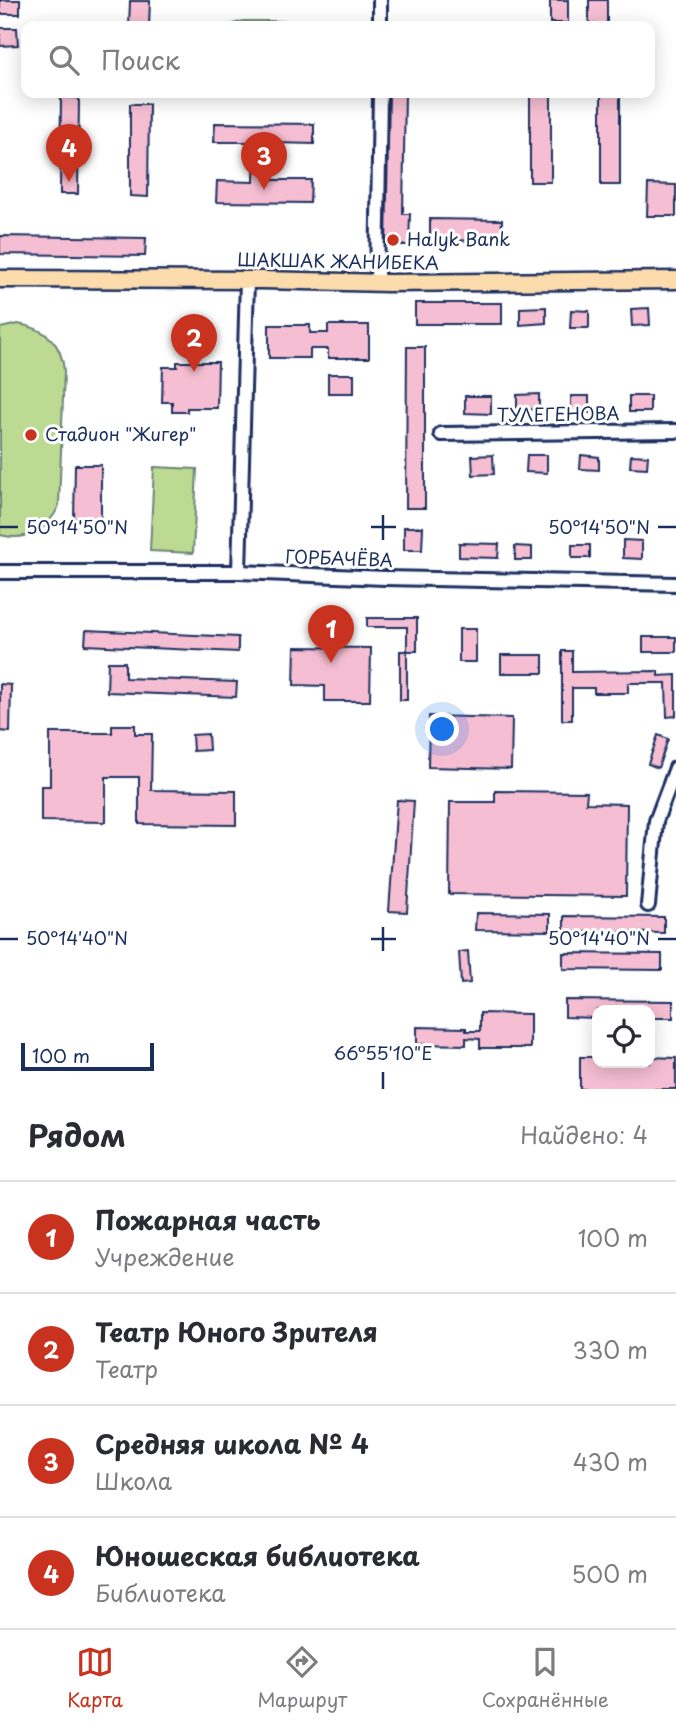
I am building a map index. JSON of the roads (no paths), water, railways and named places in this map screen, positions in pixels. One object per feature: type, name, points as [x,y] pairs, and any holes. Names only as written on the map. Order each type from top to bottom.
[{"type":"main road","name":"ШАКШАК ЖАНИБЕКА","points":[[0,279],[377,283],[676,280]]},
{"type":"street","points":[[380,0],[380,21]]},
{"type":"street","points":[[377,283],[380,98]]},
{"type":"street","points":[[239,572],[247,280]]},
{"type":"street","name":"ТУЛЕГЕНОВА","points":[[441,434],[676,431]]},
{"type":"street","name":"ГОРБАЧЁВА","points":[[0,572],[239,572],[676,584]]},
{"type":"street","points":[[648,905],[656,821],[676,768]]},
{"type":"place","name":"Юношеская библиотека","points":[[69,182]]},
{"type":"place","name":"Средняя школа № 4","points":[[264,190]]},
{"type":"place","name":"Halyk Bank","points":[[393,240]]},
{"type":"place","name":"Театр Юного Зрителя","points":[[194,372]]},
{"type":"place","name":"Стадион \"Жигер\"","points":[[31,435]]},
{"type":"place","name":"Пожарная часть","points":[[331,663]]}]
